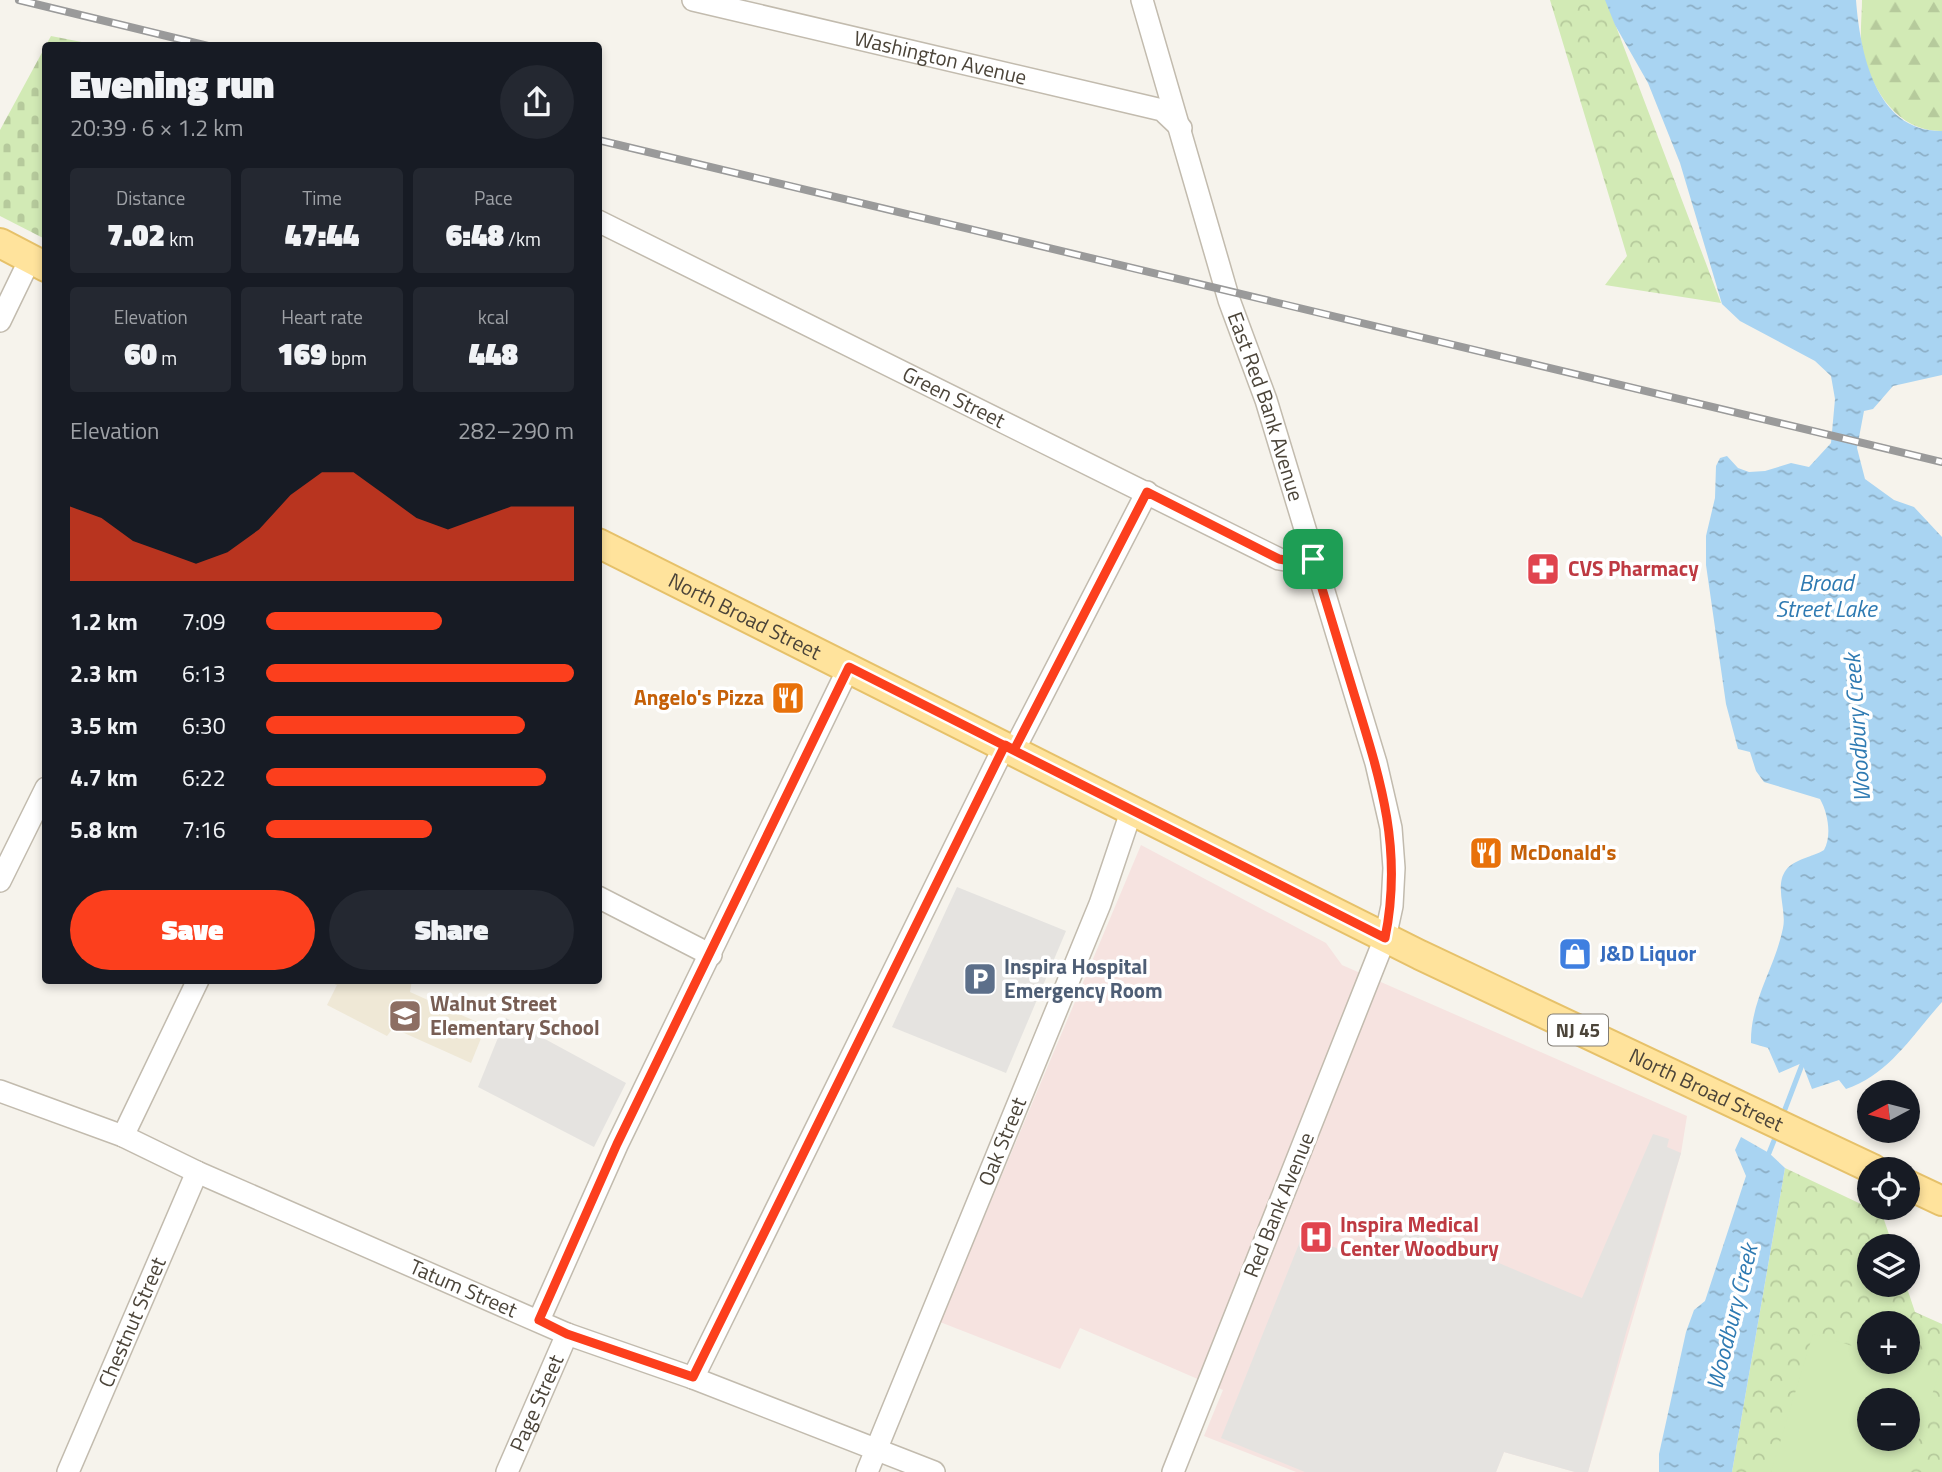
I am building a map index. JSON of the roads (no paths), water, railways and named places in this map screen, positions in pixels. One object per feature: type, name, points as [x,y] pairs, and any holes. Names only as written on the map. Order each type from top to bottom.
[{"type":"main road","points":[[0,243],[38,263]]},
{"type":"main road","name":"North Broad Street","points":[[602,545],[1385,938],[1857,1161]]},
{"type":"main road","points":[[1920,1191],[1942,1201]]},
{"type":"street","name":"Washington Avenue","points":[[692,0],[1161,110],[1181,128]]},
{"type":"street","name":"East Red Bank Avenue","points":[[1142,0],[1229,300],[1266,400],[1376,763],[1391,828],[1392,898],[1385,938]]},
{"type":"street","name":"Green Street","points":[[602,223],[1279,559],[1297,562],[1313,559]]},
{"type":"street","points":[[0,321],[38,263]]},
{"type":"street","points":[[693,1377],[1010,748],[1147,492]]},
{"type":"street","points":[[539,1320],[617,1144],[849,667]]},
{"type":"street","points":[[0,881],[42,796]]},
{"type":"street","name":"Oak Street","points":[[867,1472],[1100,904],[1132,809]]},
{"type":"street","points":[[602,899],[711,955]]},
{"type":"street","name":"Red Bank Avenue","points":[[1172,1472],[1385,938]]},
{"type":"street","points":[[124,1136],[196,984]]},
{"type":"street","name":"Tatum Street","points":[[0,1091],[124,1136],[197,1172],[567,1334],[693,1377],[933,1472]]},
{"type":"street","name":"Chestnut Street","points":[[68,1472],[197,1172]]},
{"type":"street","name":"Page Street","points":[[507,1472],[567,1334]]},
{"type":"water","name":"Broad Street Lake","points":[[1605,0],[1856,0],[1867,64],[1886,103],[1901,118],[1919,128],[1942,131],[1942,375],[1893,386],[1873,409],[1864,411],[1857,448],[1865,479],[1894,500],[1914,507],[1942,537],[1942,1002],[1888,1064],[1866,1080],[1857,1080],[1857,1085],[1846,1089],[1839,1080],[1812,1089],[1802,1063],[1779,1073],[1768,1048],[1751,1043],[1754,1013],[1783,928],[1783,876],[1794,863],[1824,850],[1828,838],[1828,824],[1820,799],[1764,782],[1756,771],[1750,752],[1738,749],[1726,704],[1706,565],[1706,536],[1715,498],[1716,466],[1720,458],[1727,456],[1738,468],[1749,472],[1765,471],[1791,463],[1809,467],[1831,443],[1835,399],[1831,376],[1815,361],[1740,321],[1722,304],[1680,163],[1648,83],[1615,25]]},
{"type":"water","points":[[1741,1137],[1769,1153],[1785,1168],[1732,1472],[1659,1472],[1659,1454],[1686,1332],[1694,1310],[1705,1301],[1746,1176],[1735,1150]]},
{"type":"waterway","name":"Woodbury Creek","points":[[1782,1117],[1805,1057]]},
{"type":"waterway","name":"Woodbury Creek","points":[[1769,1153],[1777,1133]]},
{"type":"railway","points":[[19,0],[192,42]]},
{"type":"railway","points":[[602,141],[1942,462]]},
{"type":"place","name":"CVS Pharmacy","points":[[1543,569]]},
{"type":"place","name":"Angelo's Pizza","points":[[788,698]]},
{"type":"place","name":"McDonald's","points":[[1486,853]]},
{"type":"place","name":"J&D Liquor","points":[[1575,954]]},
{"type":"place","name":"Inspira Hospital Emergency Room","points":[[980,979]]},
{"type":"place","name":"Walnut Street Elementary School","points":[[405,1016]]},
{"type":"place","name":"Inspira Medical Center Woodbury","points":[[1316,1237]]}]
